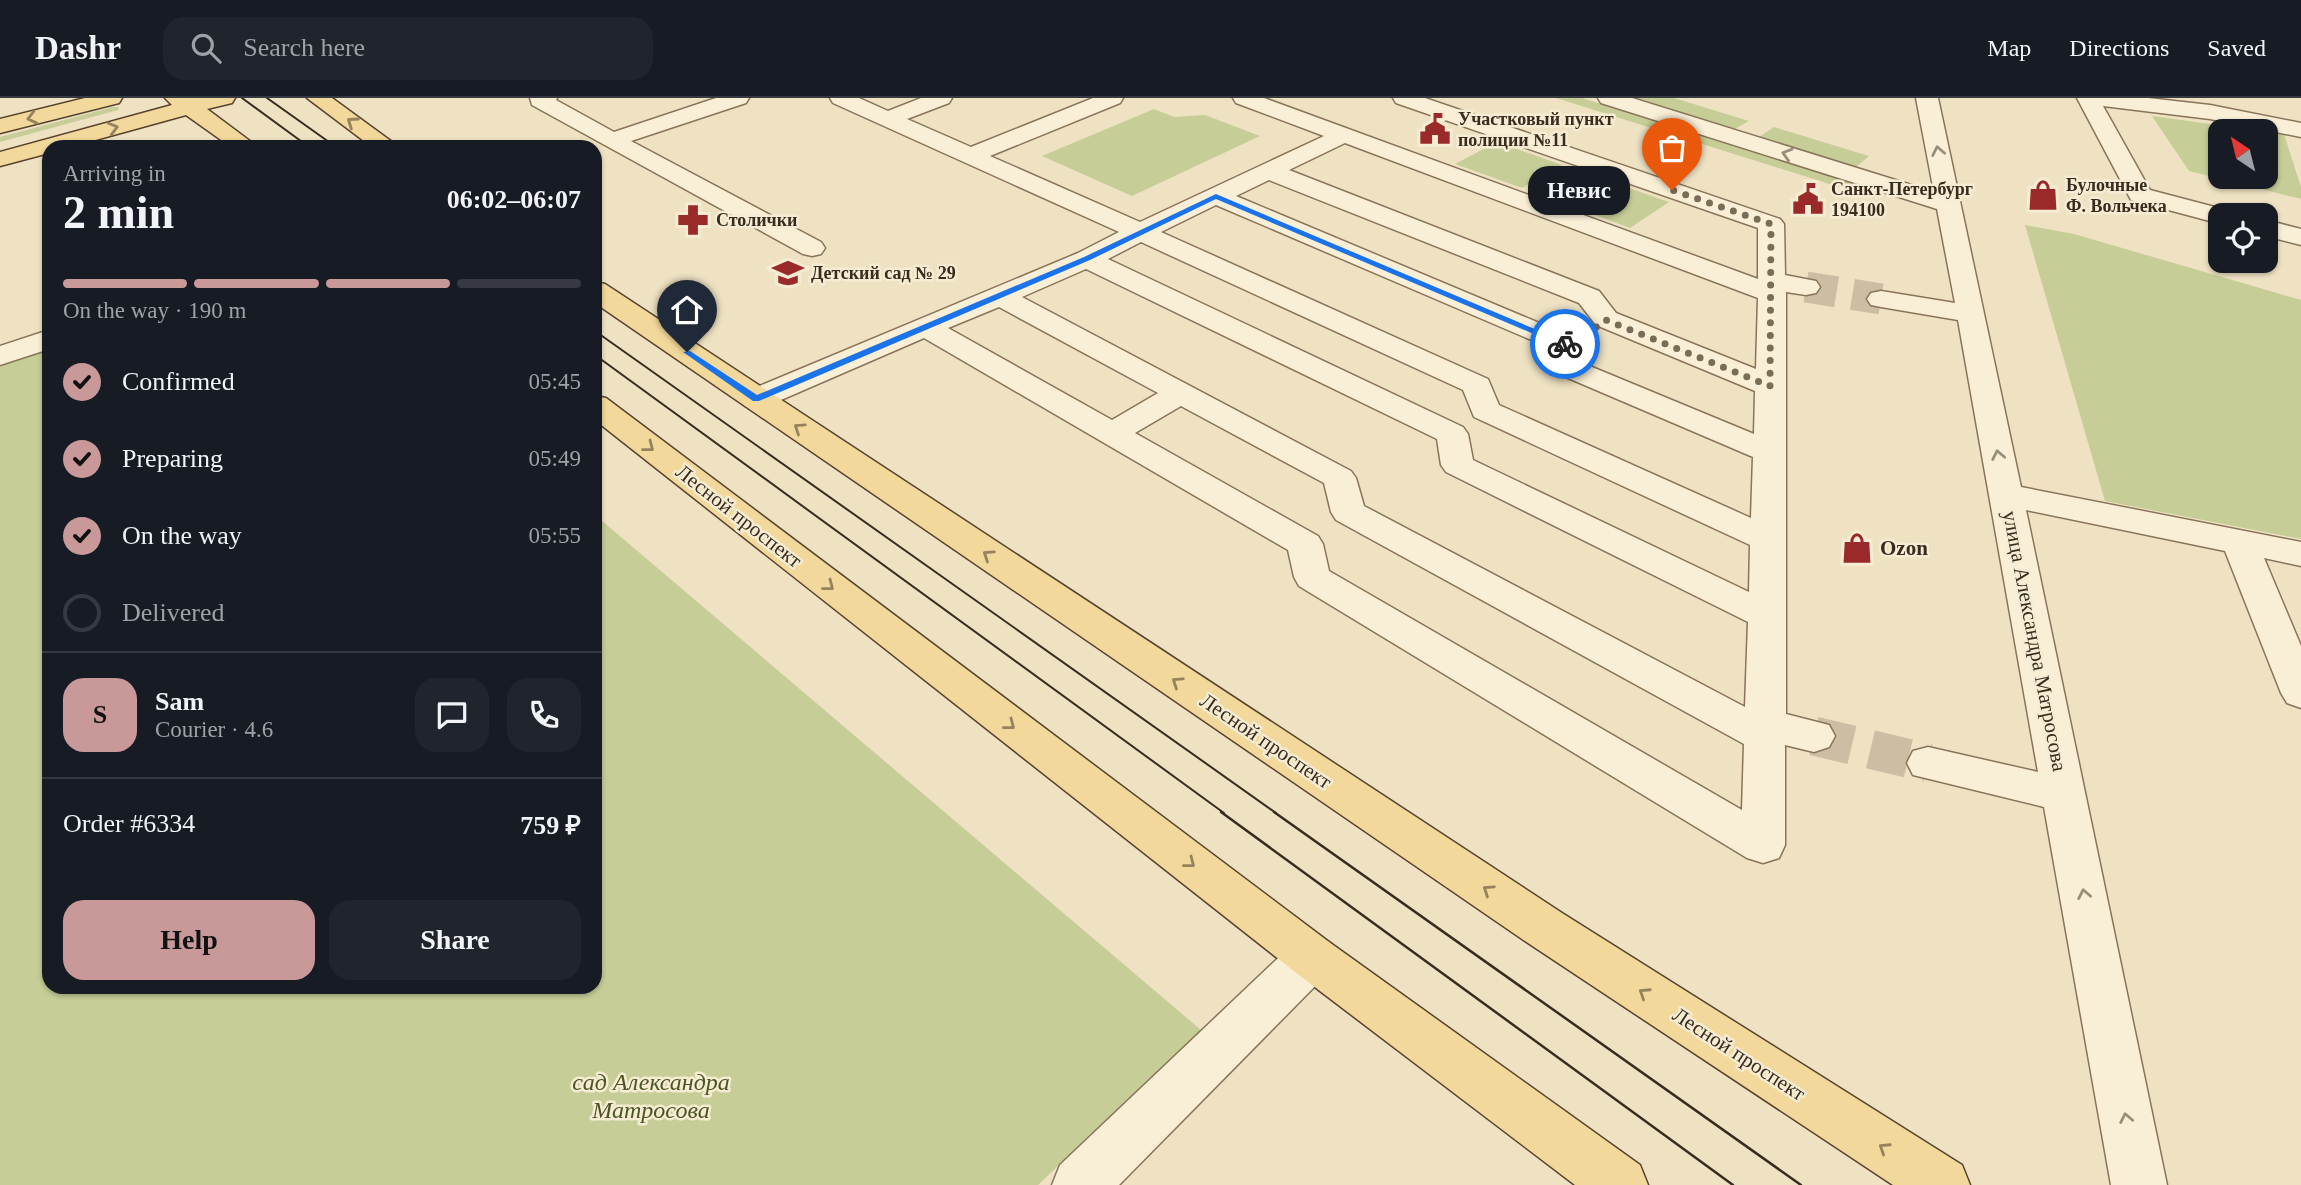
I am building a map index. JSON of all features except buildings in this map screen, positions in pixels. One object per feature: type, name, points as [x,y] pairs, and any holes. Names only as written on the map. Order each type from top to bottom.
[{"type":"main road","points":[[0,127],[111,98]]},
{"type":"main road","points":[[62,140],[182,103],[224,98]]},
{"type":"main road","points":[[318,98],[377,140]]},
{"type":"main road","points":[[182,103],[236,140]]},
{"type":"main road","points":[[0,159],[42,146]]},
{"type":"main road","name":"Лесной проспект","points":[[602,295],[1545,928],[1942,1185]]},
{"type":"main road","name":"Лесной проспект","points":[[602,410],[1312,957],[1620,1185]]},
{"type":"street","points":[[546,98],[540,100],[811,248]]},
{"type":"street","points":[[612,140],[737,98]]},
{"type":"street","points":[[841,98],[1477,386],[1485,410],[1768,539]]},
{"type":"street","points":[[887,118],[942,98]]},
{"type":"street","points":[[970,156],[1112,98]]},
{"type":"street","points":[[1244,98],[1783,287]]},
{"type":"street","points":[[925,327],[1305,544],[1312,576],[1763,845],[1770,386],[1783,287],[1771,224],[1404,98]]},
{"type":"street","points":[[1448,113],[1479,98]]},
{"type":"street","points":[[1609,98],[1948,204]]},
{"type":"street","name":"улица Александра Матросова","points":[[1927,98],[2139,1185]]},
{"type":"street","points":[[2090,98],[2210,112],[2301,130]]},
{"type":"street","points":[[2090,98],[2140,195],[2208,213]]},
{"type":"street","points":[[756,399],[1087,258],[1346,134]]},
{"type":"street","points":[[1269,171],[1589,297],[1606,320],[1770,386]]},
{"type":"street","points":[[1216,196],[1570,346],[1579,372],[1769,452]]},
{"type":"street","points":[[2278,231],[2301,237]]},
{"type":"street","points":[[1386,269],[1438,238]]},
{"type":"street","points":[[1087,258],[1452,434]]},
{"type":"street","points":[[998,295],[1339,478],[1348,512],[1764,730],[1814,736]]},
{"type":"street","points":[[1881,299],[1971,314]]},
{"type":"street","points":[[1263,343],[1315,312]]},
{"type":"street","points":[[1570,346],[1606,320]]},
{"type":"street","points":[[0,356],[42,341]]},
{"type":"street","points":[[1112,434],[1180,393]]},
{"type":"street","points":[[1452,434],[1485,410]]},
{"type":"street","points":[[1452,434],[1458,465],[1767,616]]},
{"type":"street","points":[[2006,495],[2301,554]]},
{"type":"street","points":[[1305,544],[1348,512]]},
{"type":"street","points":[[2239,542],[2301,692]]},
{"type":"street","points":[[1928,763],[2065,795]]},
{"type":"street","points":[[1080,1185],[1312,957]]},
{"type":"green space","points":[[1556,98],[1582,98],[1881,192],[1874,198]]},
{"type":"green space","points":[[1632,98],[1674,98],[1749,121],[1735,129]]},
{"type":"green space","points":[[119,107],[118,110],[0,142],[0,137]]},
{"type":"green space","points":[[1154,109],[1174,117],[1205,115],[1260,136],[1132,196],[1042,156]]},
{"type":"green space","points":[[2152,116],[2208,124],[2208,176],[2189,171]]},
{"type":"green space","points":[[1774,127],[1869,156],[1856,167],[1759,137]]},
{"type":"green space","points":[[2278,133],[2284,134],[2301,187],[2301,199],[2261,189],[2278,189]]},
{"type":"green space","points":[[1497,142],[1562,165],[1522,188],[1455,164]]},
{"type":"green space","points":[[1569,167],[1669,202],[1630,228],[1529,191]]},
{"type":"green space","points":[[2025,225],[2074,234],[2301,300],[2301,539],[2105,501]]},
{"type":"green space","name":"cад Александра Матросова","points":[[42,351],[42,994],[602,994],[602,521],[1201,1030],[1038,1185],[0,1185],[0,366]]},
{"type":"tunnel","points":[[1806,287],[1881,299]]},
{"type":"tunnel","points":[[1814,736],[1928,763]]},
{"type":"tram line","points":[[242,98],[299,140]]},
{"type":"tram line","points":[[267,98],[326,140]]},
{"type":"tram line","points":[[602,336],[1276,813]]},
{"type":"tram line","points":[[602,360],[1224,813]]},
{"type":"tram line","points":[[1221,812],[1733,1185]]},
{"type":"tram line","points":[[1274,812],[1801,1185]]},
{"type":"way so far","points":[[1565,344],[1570,346],[1606,320],[1770,386],[1771,224],[1672,190]]},
{"type":"place","name":"Участковый пункт полиции №11","points":[[1435,129]]},
{"type":"place","name":"Невис","points":[[1672,190]]},
{"type":"place","name":"Булочные Ф. Вольчека","points":[[2043,195]]},
{"type":"place","name":"Санкт-Петербург 194100","points":[[1808,199]]},
{"type":"place","name":"Столички","points":[[693,220]]},
{"type":"place","name":"Детский сад № 29","points":[[788,273]]},
{"type":"place","name":"Ozon","points":[[1857,548]]},
{"type":"route","points":[[687,352],[756,399],[1087,258],[1216,196],[1565,344]]}]
